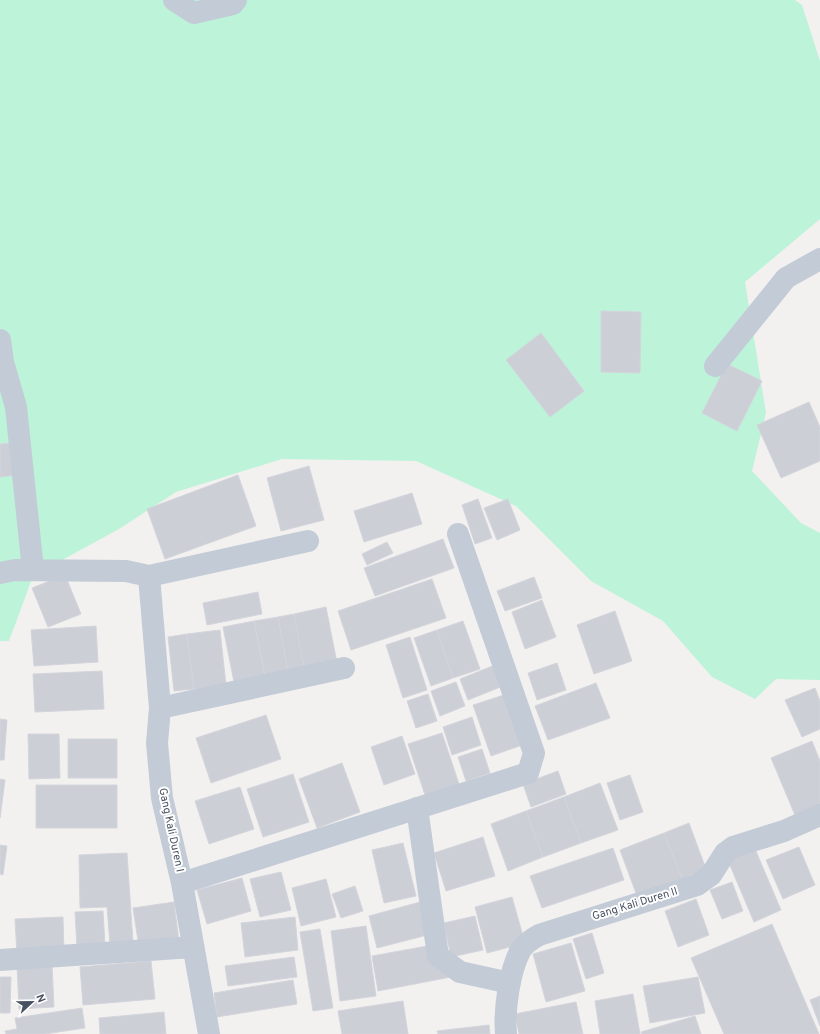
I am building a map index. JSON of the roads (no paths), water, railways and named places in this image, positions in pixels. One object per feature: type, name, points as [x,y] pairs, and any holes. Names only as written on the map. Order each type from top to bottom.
[{"type":"street","points":[[174,0],[194,13],[233,4],[236,0]]},
{"type":"street","points":[[715,366],[786,278],[820,259]]},
{"type":"street","points":[[0,340],[3,362],[16,407],[33,570]]},
{"type":"street","points":[[182,883],[528,773],[534,752],[458,534]]},
{"type":"street","points":[[0,572],[33,570],[126,570],[149,576],[308,541]]},
{"type":"street","name":"Gang Kali Duren I","points":[[149,576],[160,708],[157,743],[162,798],[182,883],[209,1034]]},
{"type":"street","points":[[160,708],[344,668]]},
{"type":"street","points":[[418,808],[438,956],[460,972],[510,983]]},
{"type":"street","name":"Gang Kali Duren II","points":[[506,1034],[504,1015],[510,983],[520,951],[527,943],[539,934],[697,885],[711,875],[725,853],[733,847],[784,831],[820,814]]},
{"type":"street","points":[[0,960],[193,947]]}]
